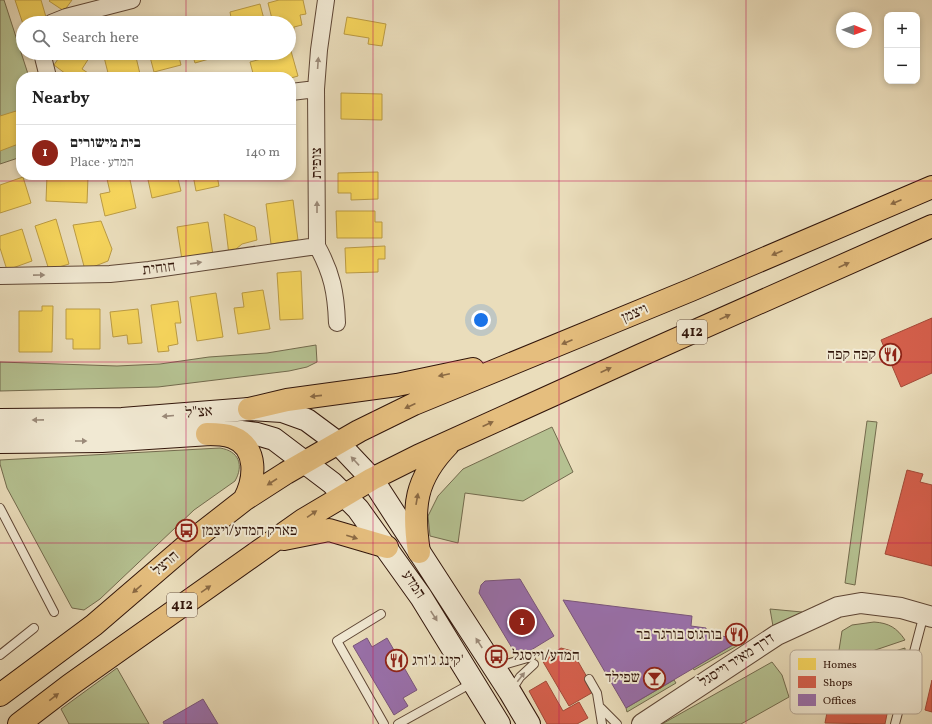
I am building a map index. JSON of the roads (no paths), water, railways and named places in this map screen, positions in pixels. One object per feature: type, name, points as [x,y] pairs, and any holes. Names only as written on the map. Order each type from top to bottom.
[{"type":"main road","name":"ויצמן","points":[[338,443],[414,404],[537,355],[932,186]]},
{"type":"main road","name":"412","points":[[21,723],[70,685],[273,541],[344,494],[372,479],[640,355],[932,226]]},
{"type":"main road","points":[[249,409],[294,399],[397,385],[537,355]]},
{"type":"main road","name":"אצ\"ל","points":[[0,420],[122,419],[249,409],[282,411],[294,414],[321,428],[338,443],[372,479]]},
{"type":"main road","name":"אצ\"ל","points":[[0,442],[102,441],[241,432],[266,436],[274,439],[306,463]]},
{"type":"main road","points":[[207,434],[232,437],[245,445],[249,451],[253,466],[252,476],[249,491],[244,500]]},
{"type":"main road","points":[[420,552],[415,525],[417,494],[429,468],[438,456],[453,441]]},
{"type":"main road","name":"הרצל","points":[[0,695],[94,625],[194,539],[244,500],[338,443]]},
{"type":"main road","name":"המדע","points":[[306,463],[344,494],[358,509],[387,547],[442,629],[495,718]]},
{"type":"main road","name":"המדע","points":[[372,479],[510,692],[529,724]]},
{"type":"main road","points":[[273,541],[329,530],[387,547]]},
{"type":"street","points":[[70,16],[132,0]]},
{"type":"street","name":"צופית","points":[[326,0],[319,50],[316,89],[317,246],[325,260],[334,286],[337,323]]},
{"type":"street","points":[[44,60],[47,72]]},
{"type":"street","points":[[296,91],[316,89]]},
{"type":"street","name":"חוחית","points":[[0,276],[110,274],[149,270],[317,246]]},
{"type":"street","name":"דרך מאיר וייסגל","points":[[642,724],[776,635],[838,607],[861,603],[901,608],[928,616]]},
{"type":"lane","points":[[0,508],[54,612]]},
{"type":"lane","points":[[381,614],[337,641],[384,724]]},
{"type":"lane","points":[[917,650],[928,616]]},
{"type":"lane","points":[[0,655],[34,628]]},
{"type":"lane","points":[[494,668],[533,661],[510,692]]},
{"type":"lane","points":[[589,679],[597,693],[602,724]]},
{"type":"lane","points":[[398,724],[474,681]]},
{"type":"lane","points":[[600,708],[618,724]]},
{"type":"lane","points":[[896,724],[898,714]]},
{"type":"place","name":"קפה קפה","points":[[891,355]]},
{"type":"place","name":"פארק המדע/ויצמן","points":[[186,531]]},
{"type":"place","name":"בית מישורים","points":[[522,622]]},
{"type":"place","name":"בורגוס בורגר בר","points":[[737,635]]},
{"type":"place","name":"המדע/וייסגל","points":[[497,656]]},
{"type":"place","name":"קינג ג'ורג'","points":[[396,661]]},
{"type":"place","name":"שפילד","points":[[655,678]]}]
